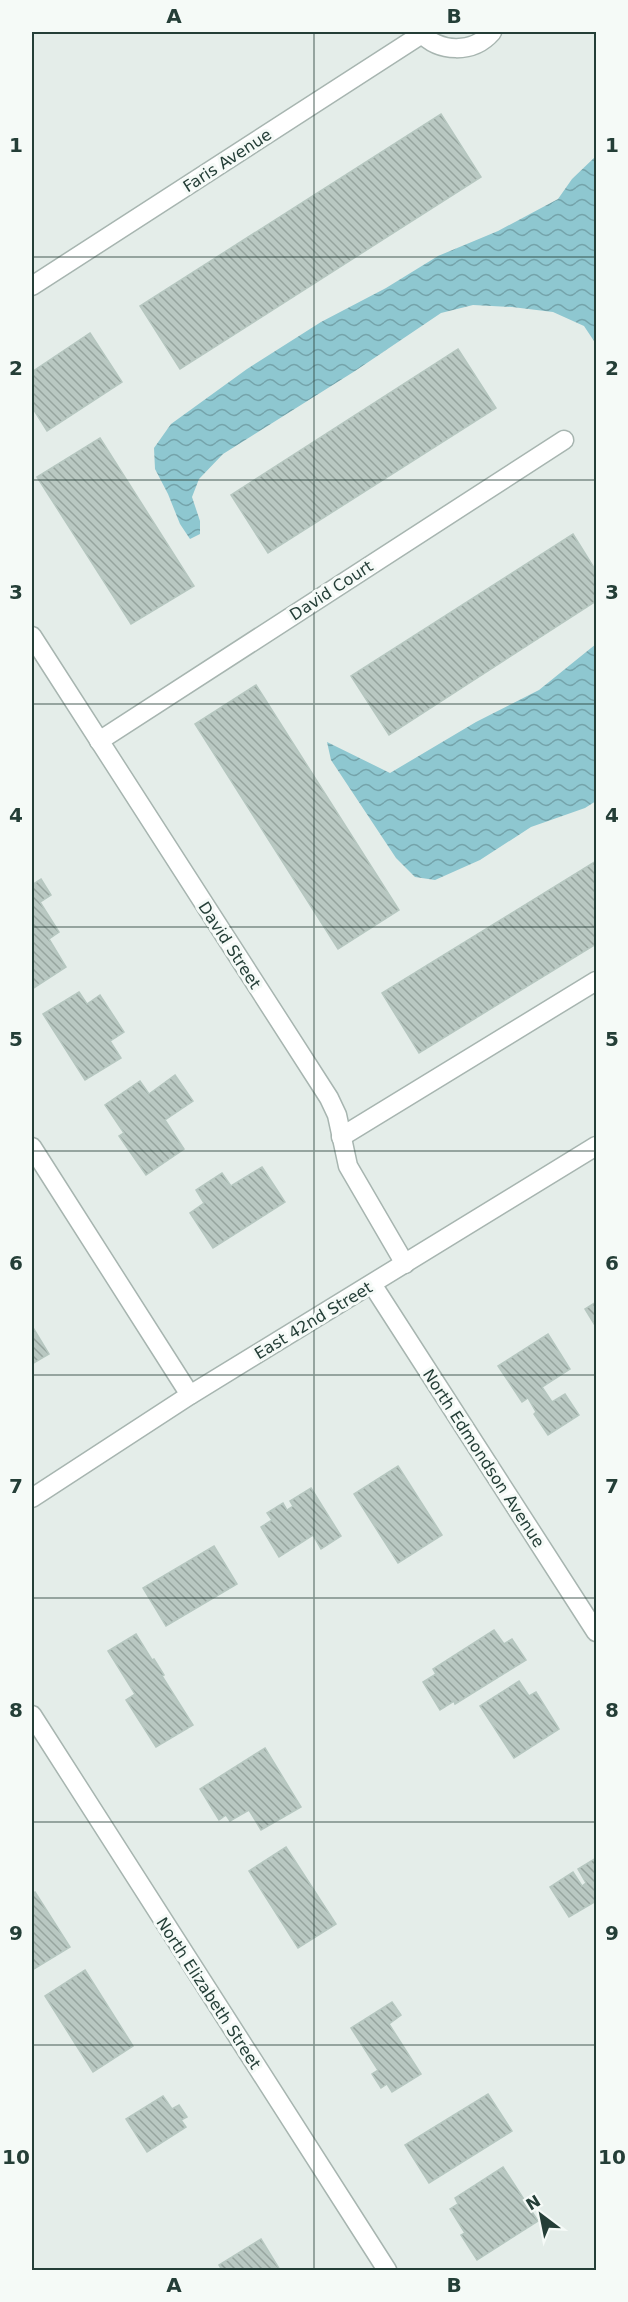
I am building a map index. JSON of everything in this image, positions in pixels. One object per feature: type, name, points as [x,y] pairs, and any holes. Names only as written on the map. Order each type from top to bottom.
[{"type":"street","name":"Faris Avenue","points":[[32,286],[421,33],[435,44],[459,48],[475,44],[492,32]]},
{"type":"street","name":"David Court","points":[[99,741],[564,440]]},
{"type":"street","name":"David Street","points":[[32,636],[329,1098],[337,1115],[348,1166],[405,1264]]},
{"type":"street","points":[[341,1137],[597,981]]},
{"type":"street","name":"East 42nd Street","points":[[32,1498],[190,1395],[597,1146]]},
{"type":"street","points":[[32,1148],[190,1395]]},
{"type":"street","name":"North Edmondson Avenue","points":[[372,1284],[597,1632]]},
{"type":"street","name":"North Elizabeth Street","points":[[32,1715],[387,2271]]},
{"type":"water","points":[[596,156],[596,344],[584,326],[553,312],[473,305],[441,313],[355,371],[223,454],[199,479],[192,497],[200,521],[200,534],[190,539],[180,524],[155,469],[154,448],[171,424],[247,369],[321,322],[386,288],[438,256],[498,231],[558,199],[572,179]]},
{"type":"water","points":[[596,644],[596,801],[585,808],[531,827],[480,860],[435,880],[415,877],[396,858],[331,760],[327,742],[390,773],[476,722],[539,690]]},
{"type":"building","points":[[441,114],[481,177],[180,369],[140,306]]},
{"type":"building","points":[[90,333],[122,382],[47,431],[32,407],[32,372]]},
{"type":"building","points":[[458,349],[496,408],[268,553],[231,495]]},
{"type":"building","points":[[100,438],[194,586],[131,624],[37,477]]},
{"type":"building","points":[[573,534],[596,571],[596,601],[389,735],[351,676]]},
{"type":"building","points":[[256,685],[399,910],[338,949],[195,724]]},
{"type":"building","points":[[596,861],[596,944],[419,1053],[382,993]]},
{"type":"building","points":[[41,879],[51,895],[40,902],[59,932],[49,939],[66,967],[32,989],[32,885]]},
{"type":"building","points":[[79,992],[87,1004],[100,995],[124,1032],[110,1041],[121,1058],[85,1080],[43,1014]]},
{"type":"building","points":[[175,1075],[193,1101],[165,1120],[184,1149],[146,1175],[119,1136],[124,1133],[105,1105],[140,1081],[149,1094]]},
{"type":"building","points":[[262,1167],[285,1202],[213,1248],[190,1213],[204,1203],[196,1190],[222,1173],[231,1186]]},
{"type":"building","points":[[596,1302],[596,1327],[585,1309]]},
{"type":"building","points":[[32,1326],[49,1354],[32,1364]]},
{"type":"building","points":[[548,1334],[570,1369],[542,1387],[552,1402],[565,1394],[579,1415],[548,1435],[534,1414],[536,1412],[528,1398],[522,1402],[498,1366]]},
{"type":"building","points":[[398,1466],[442,1535],[398,1563],[354,1494]]},
{"type":"building","points":[[311,1488],[341,1536],[321,1549],[313,1535],[279,1557],[261,1527],[272,1520],[267,1513],[283,1503],[287,1510],[293,1506],[290,1501]]},
{"type":"building","points":[[214,1546],[237,1584],[166,1626],[143,1588]]},
{"type":"building","points":[[494,1630],[504,1644],[512,1639],[526,1660],[455,1704],[454,1701],[440,1710],[423,1682],[436,1674],[433,1669]]},
{"type":"building","points":[[136,1634],[152,1660],[154,1659],[193,1725],[156,1747],[126,1700],[135,1694],[108,1651]]},
{"type":"building","points":[[519,1681],[529,1696],[536,1692],[559,1729],[514,1758],[480,1706]]},
{"type":"building","points":[[265,1748],[301,1807],[261,1830],[249,1810],[230,1821],[226,1815],[219,1820],[200,1789]]},
{"type":"building","points":[[286,1847],[336,1924],[298,1948],[249,1871]]},
{"type":"building","points":[[596,1858],[596,1901],[569,1917],[550,1887],[573,1872],[582,1886],[586,1883],[578,1869]]},
{"type":"building","points":[[35,1892],[70,1947],[34,1969],[32,1965],[32,1894]]},
{"type":"building","points":[[85,1970],[133,2046],[93,2072],[45,1996]]},
{"type":"building","points":[[392,2002],[401,2015],[389,2024],[421,2074],[392,2092],[387,2084],[381,2088],[372,2074],[378,2070],[351,2028]]},
{"type":"building","points":[[488,2094],[512,2131],[429,2183],[405,2145]]},
{"type":"building","points":[[163,2096],[172,2109],[179,2105],[187,2117],[181,2120],[186,2127],[147,2152],[126,2119]]},
{"type":"building","points":[[503,2167],[538,2221],[477,2260],[461,2235],[465,2233],[450,2209],[458,2204],[455,2198]]},
{"type":"building","points":[[261,2239],[280,2270],[222,2270],[219,2265]]}]
